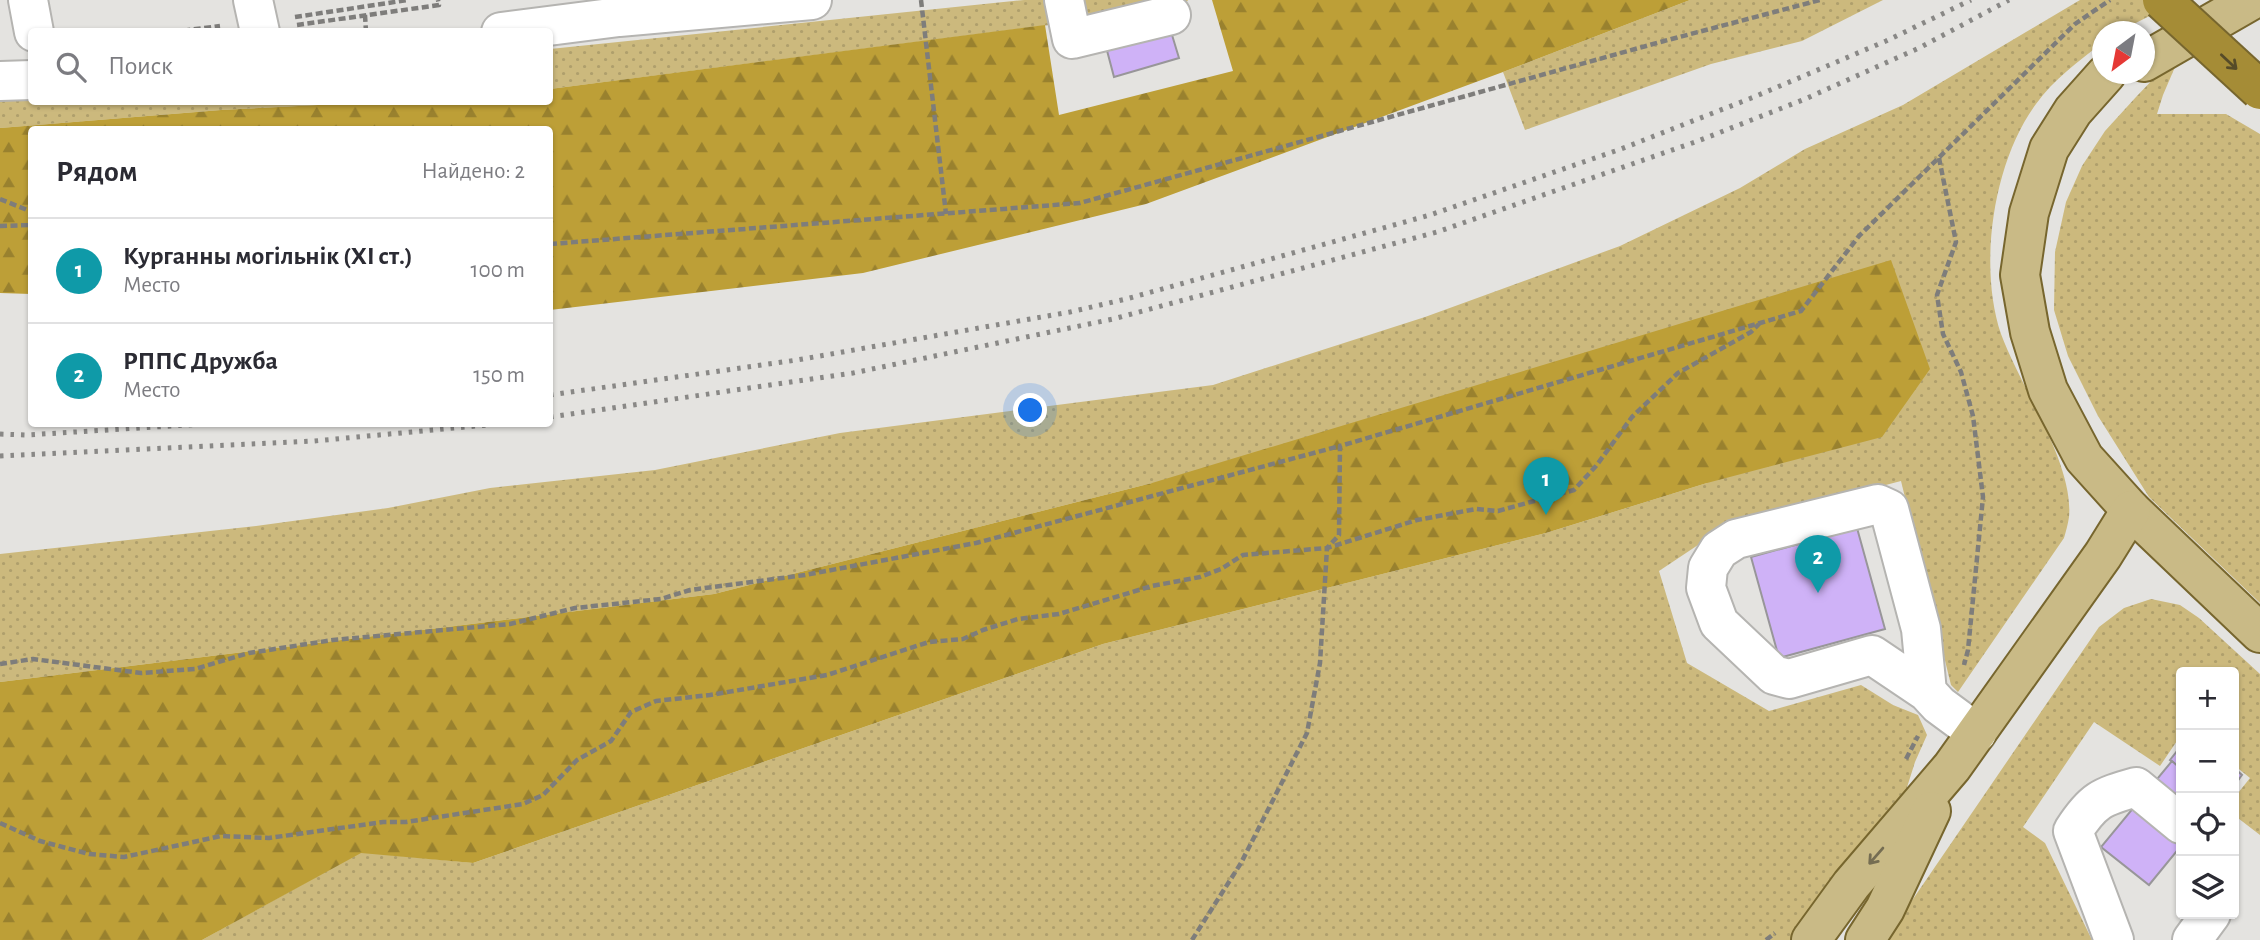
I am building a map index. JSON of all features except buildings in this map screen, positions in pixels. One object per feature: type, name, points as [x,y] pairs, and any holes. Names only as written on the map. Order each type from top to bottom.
[{"type":"highway","points":[[2162,0],[2260,90]]},
{"type":"main road","points":[[2155,26],[2204,0]]},
{"type":"main road","points":[[2155,56],[2252,0]]},
{"type":"main road","points":[[2097,84],[2073,111],[2049,149],[2029,213],[2020,275],[2030,332],[2048,390],[2084,458],[2131,510],[2260,634]]},
{"type":"main road","points":[[2073,111],[2112,84]]},
{"type":"main road","points":[[1811,940],[1851,885],[1977,733],[2103,555],[2131,510]]},
{"type":"main road","points":[[1865,940],[1885,909],[1952,766]]},
{"type":"street","points":[[28,0],[33,28]]},
{"type":"street","points":[[253,0],[276,25]]},
{"type":"street","points":[[521,28],[617,9],[812,0]]},
{"type":"street","points":[[1064,0],[1072,39],[1171,15]]},
{"type":"street","points":[[0,81],[28,80]]},
{"type":"street","points":[[1933,699],[1921,629],[1889,509],[1878,504],[1736,539],[1719,550],[1708,568],[1706,588],[1719,623],[1774,675],[1788,678],[1872,655],[1977,733]]},
{"type":"street","points":[[2114,940],[2073,831],[2087,809],[2106,795],[2136,787],[2176,820]]},
{"type":"street","points":[[2192,940],[2207,919]]},
{"type":"path","points":[[276,25],[294,26],[439,5],[438,0]]},
{"type":"path","points":[[920,0],[946,214]]},
{"type":"path","points":[[553,244],[1080,203],[1819,0]]},
{"type":"path","points":[[0,664],[33,659],[141,673],[195,669],[249,653],[333,640],[510,624],[575,608],[661,599],[690,590],[805,575],[976,543],[1340,446],[1801,311],[1859,236],[2074,24],[2110,0]]},
{"type":"path","points":[[365,15],[366,28]]},
{"type":"path","points":[[1933,699],[1961,679],[1968,650],[1983,497],[1973,416],[1961,372],[1943,334],[1937,295],[1956,242],[1939,157]]},
{"type":"path","points":[[0,199],[28,210]]},
{"type":"path","points":[[0,226],[28,225]]},
{"type":"path","points":[[0,823],[40,841],[89,854],[124,857],[221,836],[269,838],[523,804],[543,795],[577,760],[611,741],[631,712],[656,701],[827,676],[929,642],[963,639],[1018,619],[1059,614],[1152,586],[1200,577],[1221,569],[1243,555],[1327,548],[1417,520],[1476,509],[1498,510],[1574,490],[1596,466],[1632,417],[1678,373],[1751,332],[1759,324]]},
{"type":"path","points":[[1192,940],[1241,863],[1307,733],[1320,663],[1327,548],[1339,535],[1340,446]]},
{"type":"shaded area","points":[[1024,0],[1188,0],[1183,8],[553,89],[553,49]]},
{"type":"shaded area","points":[[1690,0],[1883,0],[1802,41],[1711,64],[1525,130],[1503,72]]},
{"type":"shaded area","points":[[2080,0],[2181,0],[2140,21],[2092,21],[2092,51],[2043,95],[2021,128],[2009,155],[1994,215],[1991,278],[1994,307],[2010,355],[2055,449],[2068,496],[2069,517],[2064,538],[1958,692],[1951,685],[1901,481],[1725,527],[1659,571],[1687,663],[1769,711],[1861,685],[1893,705],[1918,715],[1927,735],[1903,800],[1793,940],[202,940],[361,852],[473,863],[1103,644],[1546,533],[1707,483],[1152,483],[714,594],[0,682],[0,554],[256,526],[388,508],[490,488],[655,470],[840,433],[1213,385],[1425,317],[1620,246],[1740,188],[1805,149],[1903,105]]},
{"type":"shaded area","points":[[2178,60],[2157,114],[2226,114],[2260,134],[2260,603],[2149,497],[2098,416],[2068,356],[2054,310],[2055,252],[2066,202],[2082,166],[2105,131],[2149,84],[2155,84],[2155,77]]},
{"type":"shaded area","points":[[0,98],[28,98],[28,105],[318,105],[221,110],[0,128]]},
{"type":"shaded area","points":[[2151,599],[2180,605],[2199,618],[2260,674],[2260,835],[2239,819],[2239,792],[2250,778],[2239,769],[2239,667],[2176,667],[2176,742],[2160,766],[2094,722],[2023,827],[2045,843],[2092,940],[1885,940],[2099,627],[2124,608]]},
{"type":"green space","points":[[1212,0],[1690,0],[1146,204],[863,273],[553,310],[553,126],[28,126],[28,294],[0,293],[0,128],[318,105],[553,105],[553,89],[1045,25],[1059,115],[1233,71]]},
{"type":"green space","points":[[1891,260],[1930,369],[1882,437],[1707,483],[1546,533],[1103,644],[473,863],[361,853],[202,940],[0,940],[0,682],[714,594],[1152,483]]},
{"type":"railway","points":[[553,395],[797,360],[1070,312],[1430,215],[1621,149],[1754,97],[1886,41],[1971,0]]},
{"type":"railway","points":[[553,417],[853,373],[1113,319],[1437,232],[1698,141],[1805,99],[1919,48],[2009,0]]},
{"type":"railway","points":[[0,434],[27,435],[155,427]]},
{"type":"railway","points":[[0,456],[314,441],[466,427]]},
{"type":"place","name":"Курганны могільнік (XI ст.)","points":[[1546,515]]},
{"type":"place","name":"РППС Дружба","points":[[1818,593]]}]
